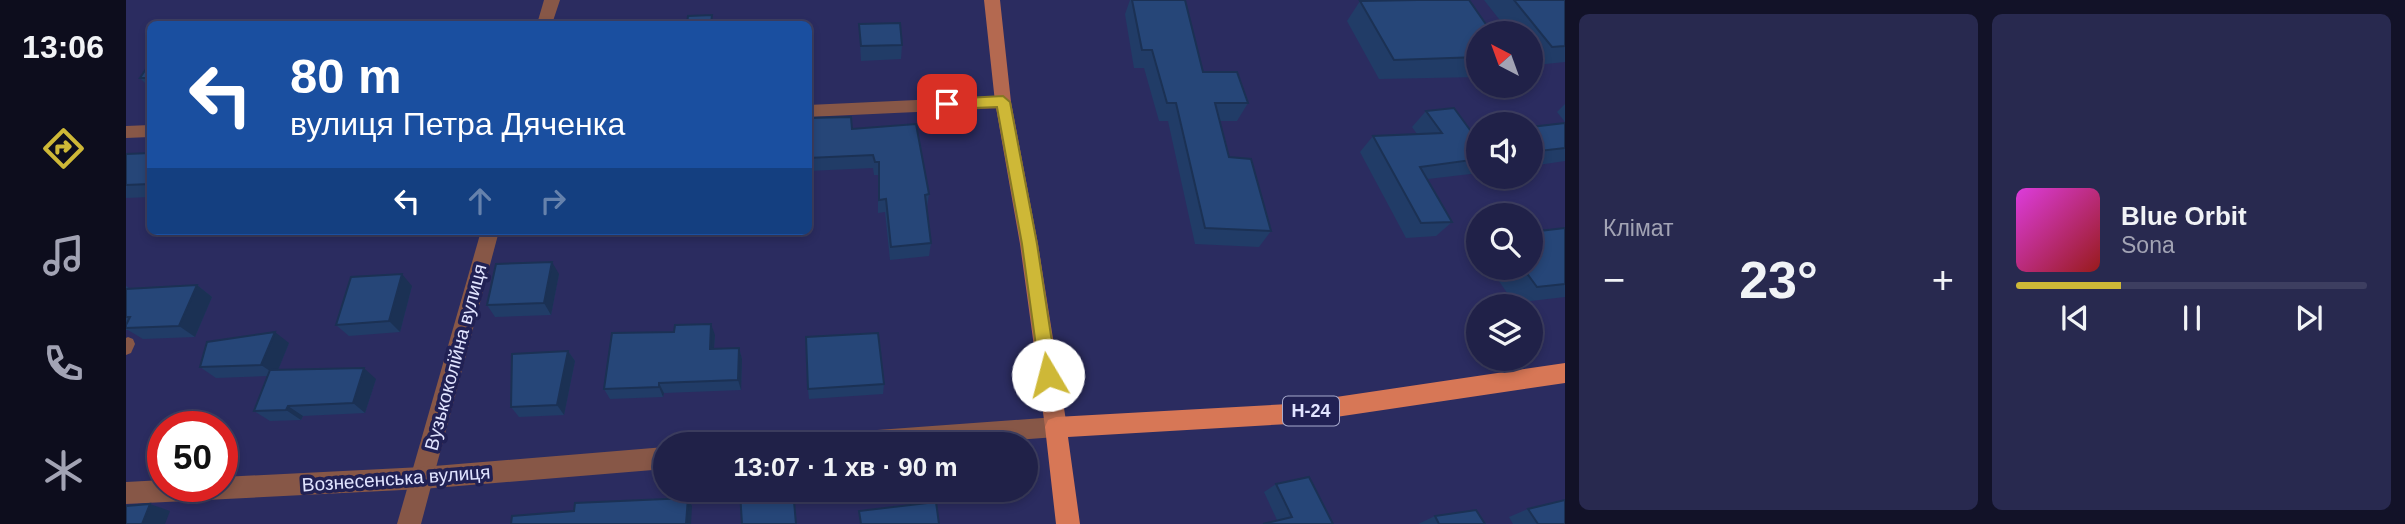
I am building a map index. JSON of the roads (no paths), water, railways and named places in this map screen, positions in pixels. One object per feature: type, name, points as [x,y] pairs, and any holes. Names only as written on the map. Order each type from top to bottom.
[{"type":"main road","points":[[992,0],[1003,102],[1030,244],[1069,524]]},
{"type":"main road","name":"Н-24","points":[[1056,427],[1289,414],[1565,373]]},
{"type":"street","points":[[546,21],[552,0]]},
{"type":"street","points":[[812,111],[1003,102]]},
{"type":"street","points":[[126,132],[147,131]]},
{"type":"street","name":"Вузькоколійна вулиця","points":[[409,524],[489,235]]},
{"type":"street","points":[[991,432],[1056,427]]},
{"type":"street","name":"Вознесенська вулиця","points":[[126,493],[422,478],[653,459]]}]
